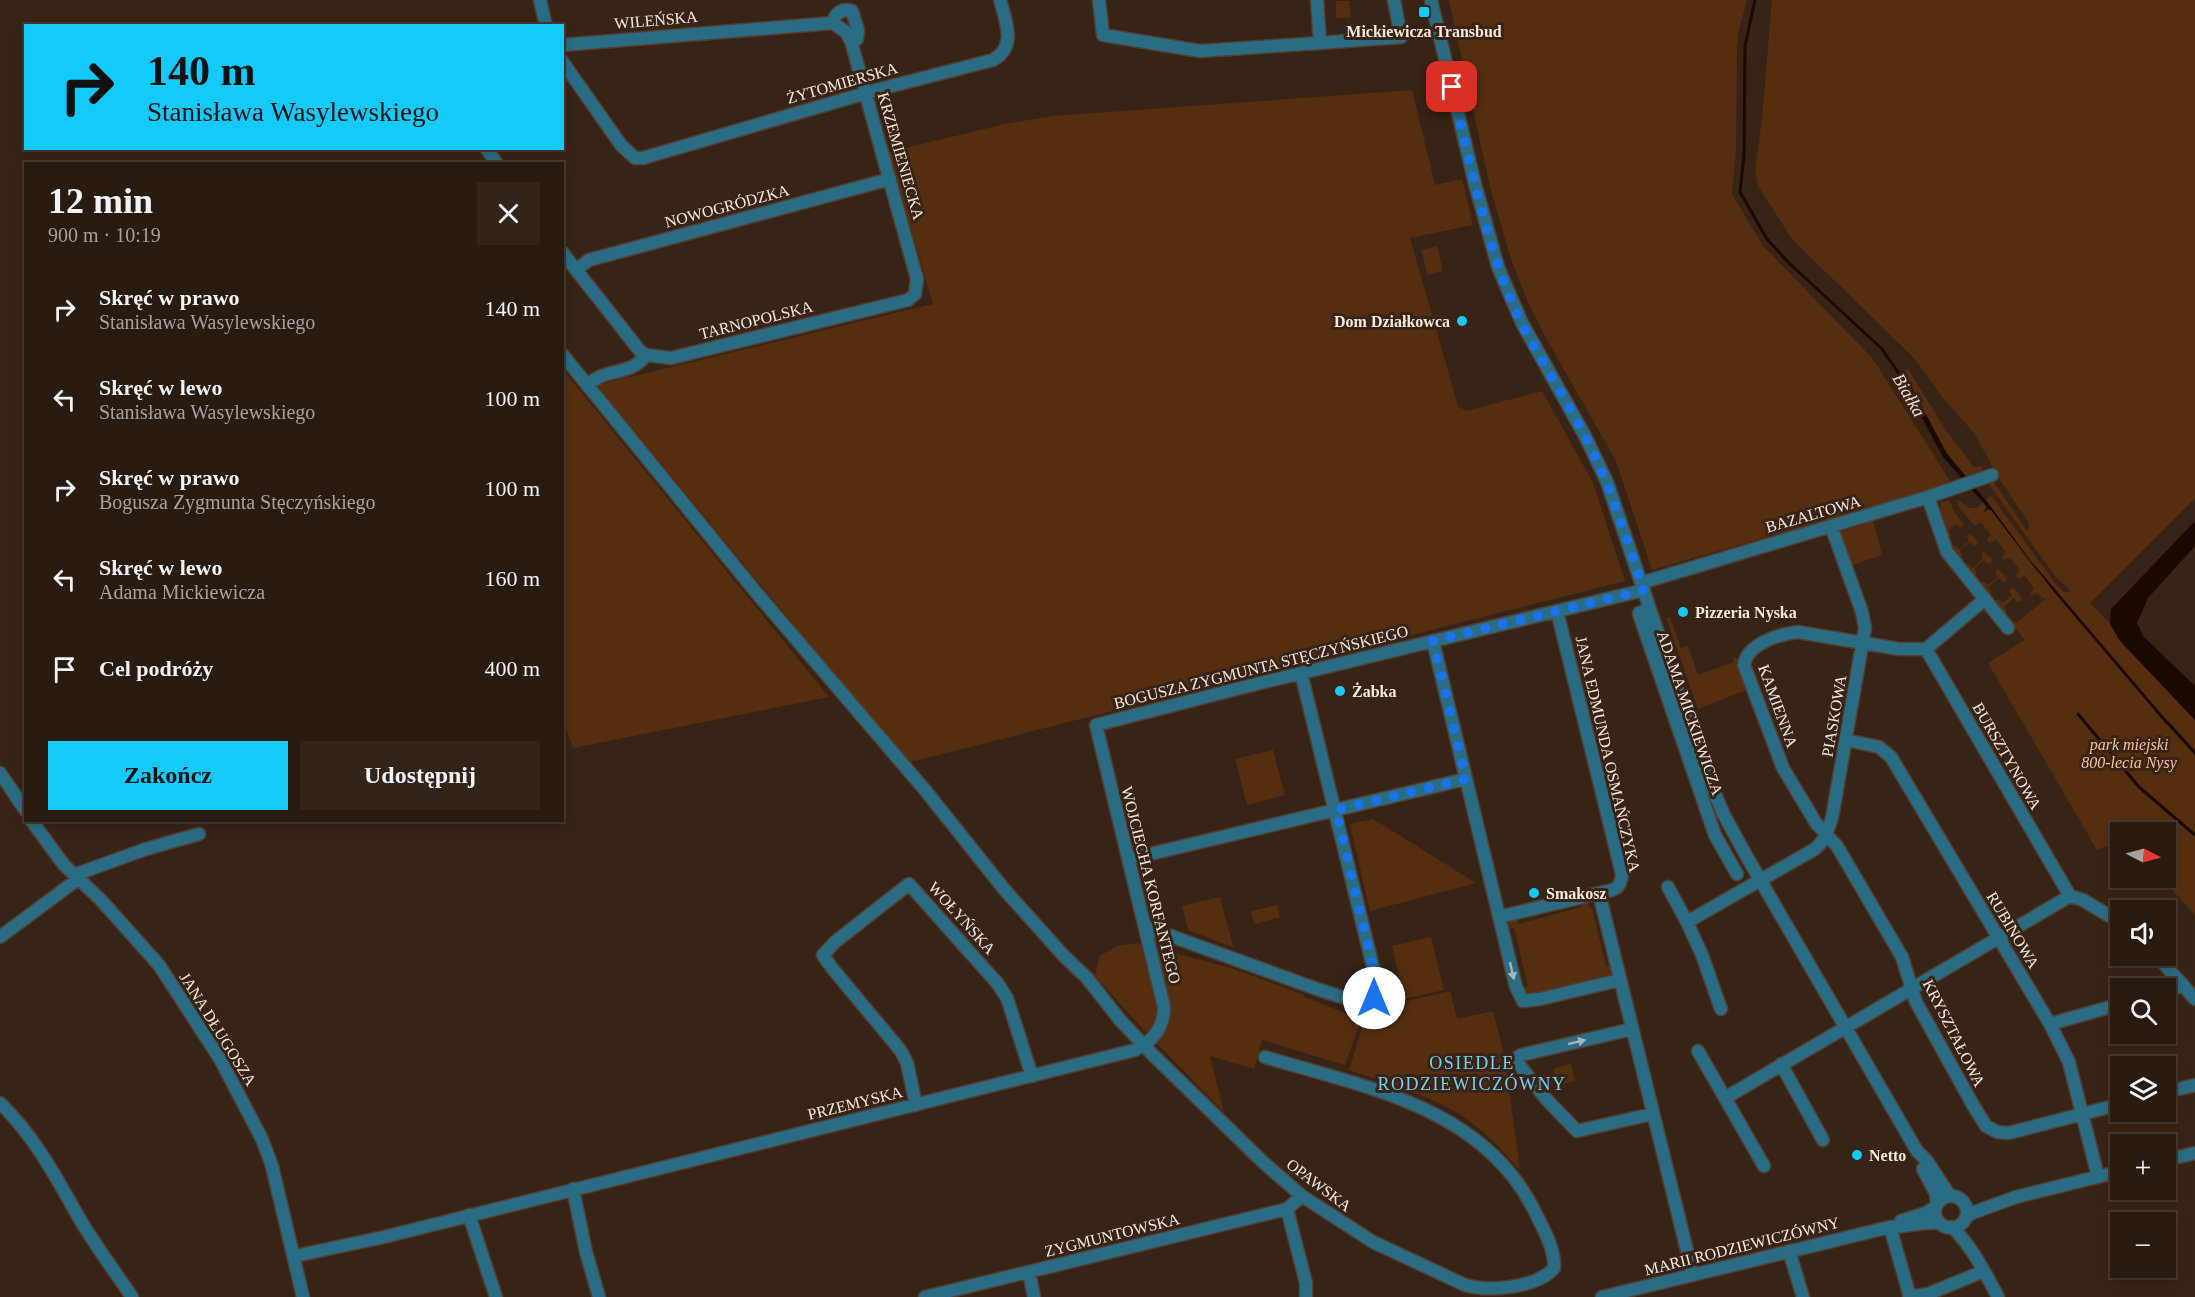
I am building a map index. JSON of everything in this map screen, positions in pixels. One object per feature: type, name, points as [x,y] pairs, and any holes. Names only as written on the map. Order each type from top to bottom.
[{"type":"street","points":[[540,0],[546,24]]},
{"type":"street","name":"ŻYTOMIERSKA","points":[[564,64],[621,145],[635,158],[643,158],[866,93],[998,58],[1008,43],[1009,32],[1000,0]]},
{"type":"street","points":[[1099,0],[1103,35],[1200,51],[1401,37],[1394,0]]},
{"type":"street","points":[[1317,0],[1320,43]]},
{"type":"street","name":"ADAMA MICKIEWICZA","points":[[1431,0],[1480,204],[1498,267],[1527,332],[1602,471],[1704,769],[1731,827],[1917,1151],[1936,1194],[1936,1206]]},
{"type":"street","name":"KRZEMIENIECKA","points":[[833,23],[838,12],[852,10],[858,30],[856,39],[851,41],[916,271]]},
{"type":"street","points":[[833,23],[846,32],[851,41]]},
{"type":"street","name":"WILEŃSKA","points":[[564,45],[833,23]]},
{"type":"street","name":"NOWOGRÓDZKA","points":[[576,270],[589,260],[890,179]]},
{"type":"street","points":[[564,256],[640,351],[646,355],[631,369],[596,377],[588,385]]},
{"type":"street","name":"TARNOPOLSKA","points":[[646,355],[670,358],[902,302],[912,298],[915,294],[916,271]]},
{"type":"street","name":"OPAWSKA","points":[[564,356],[755,591],[925,790],[1004,889],[1063,955],[1087,978],[1120,1020],[1264,1163],[1302,1196],[1373,1242],[1475,1288],[1511,1292],[1548,1274],[1554,1268],[1554,1258],[1534,1210],[1516,1179],[1489,1150],[1462,1129],[1439,1115],[1407,1101],[1265,1057]]},
{"type":"street","name":"BAZALTOWA","points":[[1642,587],[1992,475]]},
{"type":"street","points":[[1928,497],[1947,552],[2008,628]]},
{"type":"street","name":"PIASKOWA","points":[[1826,835],[1832,818],[1864,642],[1865,622],[1831,526]]},
{"type":"street","name":"BOGUSZA ZYGMUNTA STĘCZYŃSKIEGO","points":[[1096,726],[1557,611],[1642,587]]},
{"type":"street","points":[[1926,649],[1984,599]]},
{"type":"street","name":"ADAMA MICKIEWICZA","points":[[1650,609],[1639,612],[1640,617],[1715,835],[1737,874]]},
{"type":"street","name":"JANA EDMUNDA OSMAŃCZYKA","points":[[1557,611],[1622,874],[1621,884],[1617,888],[1599,893]]},
{"type":"street","name":"KAMIENNA","points":[[1826,835],[1816,823],[1783,768],[1746,670],[1745,661],[1753,648],[1791,633],[1809,632],[1899,649],[1926,649]]},
{"type":"street","points":[[1433,641],[1516,987],[1523,1001],[1620,980]]},
{"type":"street","name":"BURSZTYNOWA","points":[[1926,649],[2070,896]]},
{"type":"street","points":[[1146,927],[1370,1006],[1376,989],[1375,975],[1301,674]]},
{"type":"street","name":"WOJCIECHA KORFANTEGO","points":[[1096,726],[1164,1007],[1162,1024],[1144,1045]]},
{"type":"street","name":"RUBINOWA","points":[[1846,740],[1879,747],[1891,757],[2050,1024],[2069,1062],[2098,1177]]},
{"type":"street","points":[[0,773],[24,808]]},
{"type":"street","points":[[1129,859],[1466,779]]},
{"type":"street","name":"JANA DŁUGOSZA","points":[[32,822],[55,855],[112,912],[159,965],[220,1059],[266,1150],[283,1206],[303,1297]]},
{"type":"street","points":[[1715,835],[1731,827]]},
{"type":"street","points":[[0,937],[76,877],[146,849],[199,834]]},
{"type":"street","points":[[1688,922],[1815,849],[1826,835]]},
{"type":"street","name":"KRYSZTAŁOWA","points":[[1826,835],[1837,846],[1902,957],[1916,1002],[1972,1105],[1986,1126],[1997,1132],[2009,1133],[2110,1107]]},
{"type":"street","name":"WOŁYŃSKA","points":[[916,1105],[907,1063],[901,1051],[823,955],[835,942],[909,884],[998,984],[1007,998],[1032,1076]]},
{"type":"street","points":[[1668,887],[1688,922],[1721,1009]]},
{"type":"street","points":[[1499,915],[1599,893],[1693,1275]]},
{"type":"street","points":[[1725,1098],[2070,896],[2083,900],[2110,916]]},
{"type":"street","points":[[2166,966],[2195,999]]},
{"type":"street","points":[[2176,988],[2183,985]]},
{"type":"street","points":[[2050,1024],[2110,1007]]},
{"type":"street","points":[[1632,1029],[1521,1055],[1517,1058],[1518,1067],[1577,1131],[1652,1114]]},
{"type":"street","name":"PRZEMYSKA","points":[[295,1256],[359,1243],[1115,1056],[1144,1045]]},
{"type":"street","points":[[1698,1051],[1764,1166]]},
{"type":"street","points":[[1781,1064],[1823,1140]]},
{"type":"street","points":[[2176,1090],[2195,1085]]},
{"type":"street","points":[[0,1103],[26,1130],[67,1193],[79,1217],[132,1297]]},
{"type":"street","name":"ADAMA MICKIEWICZA","points":[[1917,1151],[1927,1161],[1950,1196]]},
{"type":"street","points":[[2176,1158],[2195,1153]]},
{"type":"street","points":[[1952,1227],[1971,1213],[2016,1197],[2110,1174]]},
{"type":"street","points":[[573,1189],[586,1252],[599,1297]]},
{"type":"street","name":"ZYGMUNTOWSKA","points":[[925,1297],[1287,1209],[1302,1196]]},
{"type":"street","points":[[1963,1202],[1972,1203],[2004,1196],[2016,1197]]},
{"type":"street","points":[[1984,1271],[1965,1219],[1967,1209],[1960,1198],[1944,1197],[1936,1206],[1936,1218],[1960,1234],[1998,1297]]},
{"type":"street","name":"MARII RODZIEWICZÓWNY","points":[[1890,1227],[1901,1220],[1926,1213],[1936,1206]]},
{"type":"street","points":[[1287,1209],[1306,1283],[1306,1297]]},
{"type":"street","points":[[469,1215],[496,1297]]},
{"type":"street","name":"MARII RODZIEWICZÓWNY","points":[[1605,1297],[1630,1293],[1693,1275],[1890,1227],[1940,1222]]},
{"type":"street","points":[[1890,1227],[1909,1297],[1928,1294],[1984,1271]]},
{"type":"street","points":[[1789,1251],[1803,1297]]},
{"type":"street","points":[[1029,1272],[1034,1297]]},
{"type":"green space","points":[[1449,0],[1747,0],[1738,34],[1736,151],[1732,194],[1763,246],[1873,359],[1952,484],[1652,570],[1616,461],[1545,336],[1527,300],[1511,259],[1490,187]]},
{"type":"green space","name":"park miejski 800-lecia Nysy","points":[[1772,0],[2195,0],[2195,498],[2090,603],[2110,624],[2124,645],[2195,720],[2195,915],[2170,888],[2176,888],[2176,822],[2110,822],[2110,845],[2097,850],[1988,663],[2025,640],[1953,553],[1951,547],[1955,546],[1959,550],[1969,541],[1967,536],[1970,533],[1978,542],[1975,546],[1970,542],[1960,550],[1961,559],[1973,568],[1983,559],[1981,554],[1983,551],[1992,559],[1988,564],[1984,560],[1974,569],[1977,573],[1975,576],[1980,583],[1984,582],[1988,585],[1998,577],[1995,573],[1998,569],[2007,578],[2003,582],[1999,578],[1988,587],[1994,600],[2002,603],[2012,596],[2009,590],[2013,587],[2022,598],[2020,602],[2017,602],[2014,598],[2004,606],[2006,615],[2016,623],[2047,598],[2042,598],[2038,593],[2031,596],[2034,589],[2025,576],[2017,579],[2016,575],[2020,570],[2010,558],[2003,560],[2002,557],[2006,552],[1996,539],[1991,543],[1988,542],[1987,539],[1991,535],[1981,522],[1973,524],[1956,499],[1969,508],[1977,508],[1983,502],[2034,568],[2060,595],[2030,560],[1986,500],[1992,497],[2055,583],[2065,593],[2071,591],[2055,576],[1986,480],[1990,479],[1996,485],[2027,531],[2029,523],[2001,481],[1974,433],[1943,398],[1915,359],[1792,239],[1758,186],[1755,170],[1762,119]]},
{"type":"green space","points":[[1336,1],[1349,1],[1351,18],[1336,18]]},
{"type":"green space","points":[[1412,90],[1435,185],[1462,179],[1473,225],[1410,238],[1458,406],[1466,411],[1542,391],[1593,483],[1625,581],[907,763],[597,385],[933,304],[889,152],[1005,124],[1053,116]]},
{"type":"green space","points":[[1437,246],[1443,271],[1428,275],[1421,250]]},
{"type":"green space","points":[[1908,369],[1945,429],[1974,467],[1981,466],[1983,473],[1968,479],[1942,446],[1903,371]]},
{"type":"green space","points":[[564,371],[829,697],[573,748],[564,722]]},
{"type":"green space","points":[[1949,500],[1964,525],[1960,528],[1956,524],[1948,530],[1951,535],[1949,538],[1951,547],[1940,513],[1941,503]]},
{"type":"green space","points":[[1873,521],[1882,555],[1850,566],[1840,532]]},
{"type":"green space","points":[[1670,617],[1681,648],[1688,646],[1698,675],[1734,662],[1732,656],[1742,665],[1749,689],[1698,709],[1666,618]]},
{"type":"green space","points":[[1273,750],[1285,795],[1247,805],[1235,759]]},
{"type":"green space","points":[[1373,819],[1476,883],[1370,911],[1350,824]]},
{"type":"green space","points":[[1220,897],[1233,947],[1188,930],[1182,906]]},
{"type":"green space","points":[[1588,900],[1606,966],[1612,965],[1613,972],[1608,977],[1529,996],[1523,988],[1528,986],[1514,928],[1508,929],[1509,922],[1516,917],[1518,924],[1582,907],[1584,901]]},
{"type":"green space","points":[[1277,905],[1280,917],[1254,924],[1251,911]]},
{"type":"green space","points":[[1431,937],[1444,990],[1404,999],[1392,946]]},
{"type":"green space","points":[[1138,943],[1234,969],[1361,1019],[1345,1065],[1262,1040],[1254,1069],[1210,1056],[1224,1112],[1095,976],[1100,956],[1117,946]]},
{"type":"green space","points":[[1386,973],[1403,1002],[1450,991],[1457,1019],[1493,1011],[1504,1054],[1520,1170],[1484,1133],[1458,1113],[1412,1092],[1349,1070],[1365,1019],[1378,1009],[1382,978]]},
{"type":"green space","points":[[1571,1064],[1575,1081],[1557,1086],[1553,1069]]},
{"type":"shaded area","points":[[1903,371],[1947,454],[1988,503],[2030,560],[2169,723],[2167,725],[2054,592],[1991,510],[1988,509],[1983,513],[1987,507],[1943,457],[1898,374]]},
{"type":"shaded area","points":[[2195,521],[2195,546],[2148,598],[2137,623],[2143,636],[2195,686],[2195,720],[2120,641],[2110,624],[2111,609]]},
{"type":"waterway","name":"Białka","points":[[1755,0],[1745,46],[1744,155],[1740,192],[1767,239],[1788,262],[1882,349],[1900,375]]},
{"type":"waterway","points":[[2078,714],[2139,787],[2195,835]]},
{"type":"waterway","name":"Białka","points":[[2167,722],[2195,753]]},
{"type":"place","name":"Mickiewicza Transbud","points":[[1424,12]]},
{"type":"place","name":"Dom Działkowca","points":[[1462,321]]},
{"type":"place","name":"Pizzeria Nyska","points":[[1683,612]]},
{"type":"place","name":"Żabka","points":[[1340,691]]},
{"type":"place","name":"Smakosz","points":[[1534,893]]},
{"type":"place","name":"Netto","points":[[1857,1155]]},
{"type":"district","name":"OSIEDLE RODZIEWICZÓWNY","points":[[1472,1073]]},
{"type":"route","points":[[1374,998],[1375,975],[1336,810],[1466,779],[1433,641],[1644,590],[1606,482],[1585,436],[1522,323],[1498,267],[1452,87]]}]
